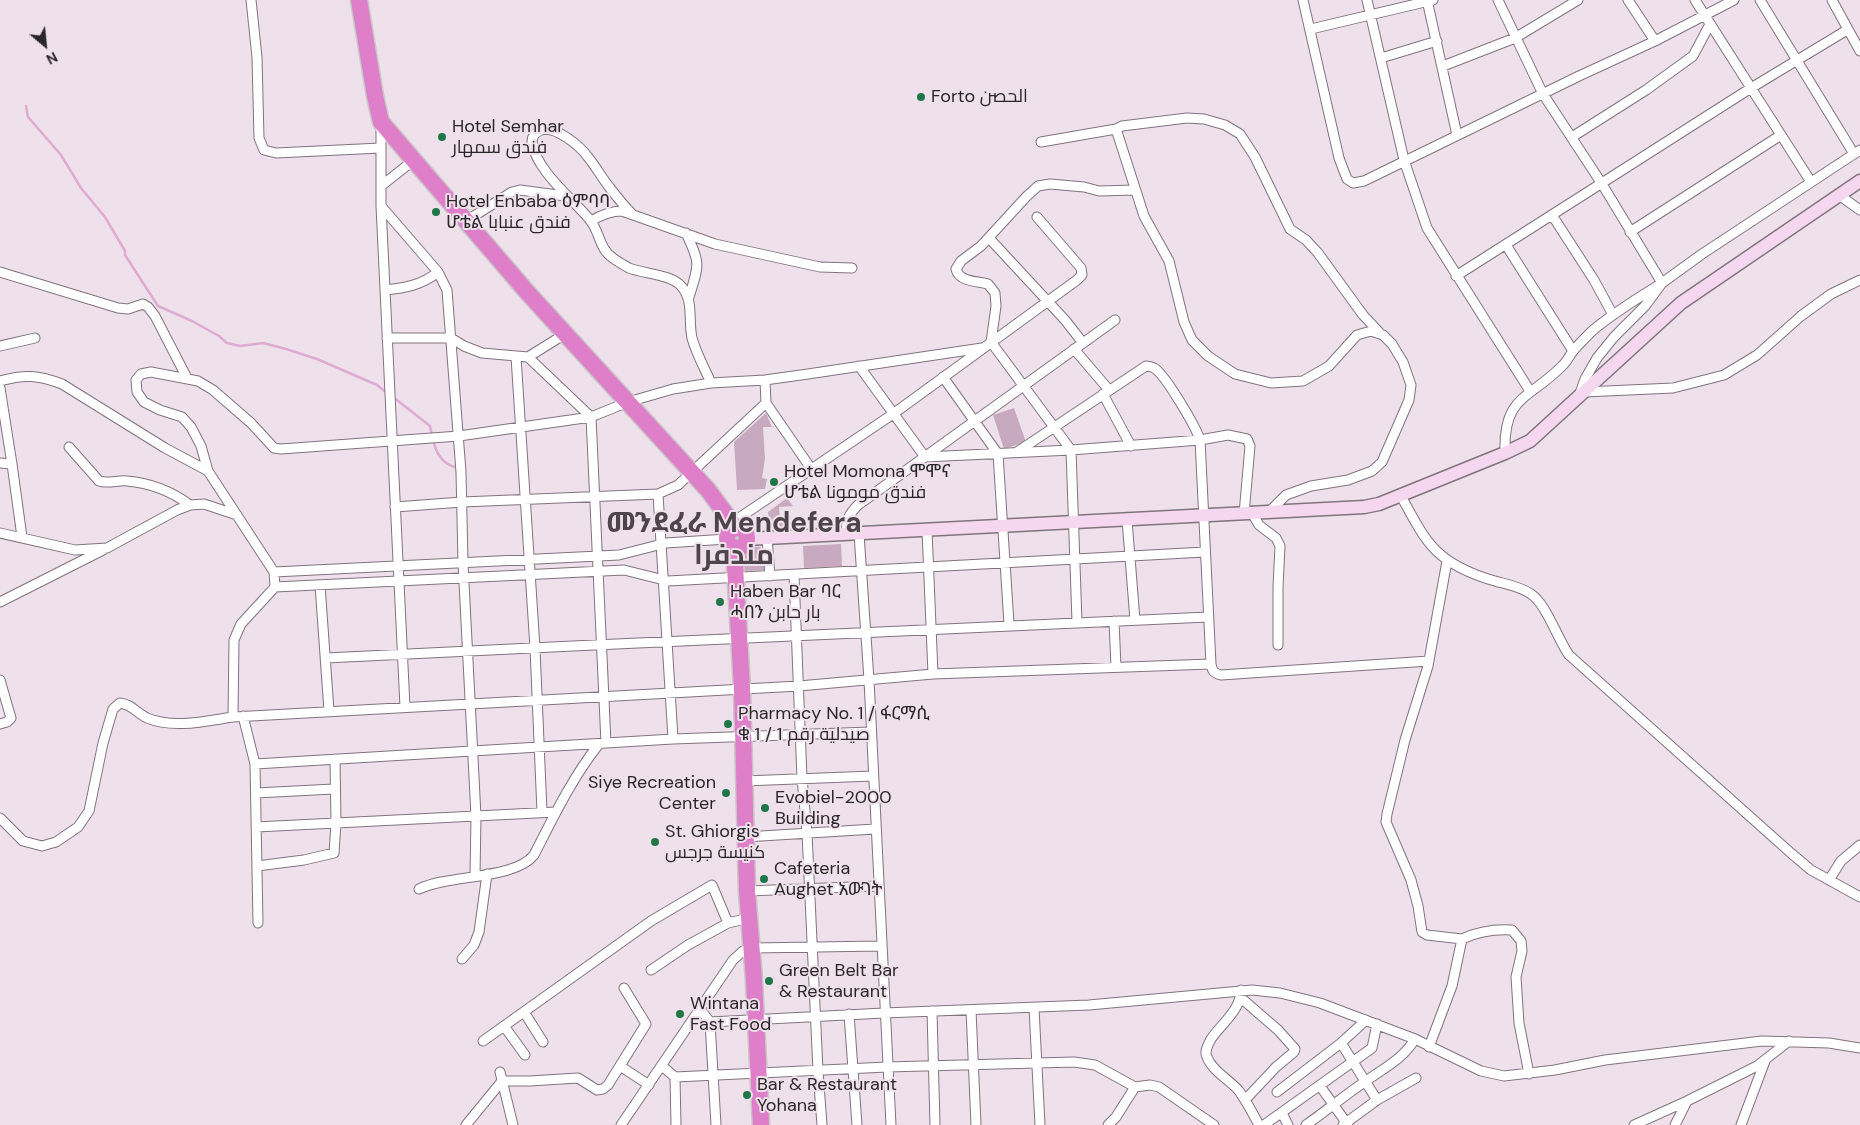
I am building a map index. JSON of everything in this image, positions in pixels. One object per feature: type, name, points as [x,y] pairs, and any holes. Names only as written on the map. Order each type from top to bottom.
[{"type":"highway","points":[[359,0],[381,122],[527,292],[723,507],[736,535],[735,578],[742,688],[747,891],[762,1125]]},
{"type":"main road","points":[[736,535],[768,538],[1248,514],[1364,507],[1400,496],[1530,441],[1681,303],[1860,181]]},
{"type":"street","points":[[251,0],[257,58],[259,138],[264,150],[276,153],[381,148]]},
{"type":"street","points":[[1303,0],[1311,28],[1339,158],[1347,179],[1353,183],[1364,181],[1404,160],[1655,41],[1734,0]]},
{"type":"street","points":[[1367,0],[1404,160],[1426,228],[1530,391]]},
{"type":"street","points":[[1311,28],[1429,0],[1458,135]]},
{"type":"street","points":[[1498,0],[1543,94],[1602,184],[1662,283]]},
{"type":"street","points":[[1443,66],[1515,38],[1578,0]]},
{"type":"street","points":[[1628,0],[1655,41]]},
{"type":"street","points":[[1695,0],[1811,182]]},
{"type":"street","points":[[1505,453],[1504,435],[1508,420],[1518,402],[1564,365],[1573,351],[1592,331],[1702,254],[1857,152],[1760,0]]},
{"type":"street","points":[[1832,0],[1860,51]]},
{"type":"street","points":[[1572,137],[1646,90],[1693,56],[1710,24]]},
{"type":"street","points":[[1456,276],[1751,88],[1847,30]]},
{"type":"street","points":[[1381,58],[1437,41]]},
{"type":"street","points":[[1041,142],[1116,129],[1122,126],[1187,118],[1204,119],[1225,125],[1240,134],[1255,157],[1290,229],[1306,240],[1363,315],[1392,344],[1403,362],[1411,385],[1409,400],[1382,462],[1372,471],[1348,480],[1311,486],[1286,495],[1269,512]]},
{"type":"street","points":[[381,122],[381,206],[405,707]]},
{"type":"street","points":[[632,214],[611,190],[588,157],[577,146],[562,135],[549,129],[542,130],[533,137],[532,141],[535,150],[549,176],[565,196],[591,221],[601,245],[611,258],[630,268],[663,276],[681,285],[689,297]]},
{"type":"street","points":[[1116,129],[1144,216],[1169,260],[1184,322],[1192,340],[1208,356],[1235,374],[1271,383],[1303,380],[1329,366],[1357,335],[1370,330],[1383,335]]},
{"type":"street","points":[[1630,232],[1781,135]]},
{"type":"street","points":[[382,186],[414,160]]},
{"type":"street","points":[[1077,622],[1071,450],[991,342],[996,315],[995,293],[988,284],[963,279],[958,275],[956,269],[961,261],[990,238],[1038,186],[1050,184],[1084,186],[1099,191],[1135,190]]},
{"type":"street","points":[[466,221],[512,192],[520,190],[565,196]]},
{"type":"street","points":[[1840,195],[1860,210]]},
{"type":"street","points":[[381,206],[438,272],[447,290],[461,468],[463,563],[474,750],[475,876]]},
{"type":"street","points":[[591,221],[600,215],[613,211],[622,211],[715,244],[820,267],[852,268]]},
{"type":"street","points":[[1552,215],[1594,280],[1613,315]]},
{"type":"street","points":[[274,572],[619,555],[661,544],[736,535],[812,470],[893,414],[1082,275],[1081,268],[1037,217]]},
{"type":"street","points":[[686,234],[698,259],[698,270],[689,297],[693,339],[711,383]]},
{"type":"street","points":[[990,238],[1048,301],[1082,343]]},
{"type":"street","points":[[1506,244],[1573,351]]},
{"type":"street","points":[[0,272],[118,308],[128,309],[143,304],[155,316],[188,378]]},
{"type":"street","points":[[385,290],[415,285],[428,280],[438,272]]},
{"type":"street","points":[[1662,283],[1645,306],[1614,337],[1597,358],[1585,379],[1582,394],[1673,388],[1724,375],[1757,355],[1801,316],[1831,294],[1860,280]]},
{"type":"street","points":[[890,1125],[862,571],[853,534],[846,524],[849,514],[858,505],[1115,320]]},
{"type":"street","points":[[387,338],[451,338],[464,346],[482,353],[528,357],[565,334]]},
{"type":"street","points":[[0,346],[35,338]]},
{"type":"street","points":[[275,587],[274,572],[208,471],[201,446],[191,428],[182,417],[160,410],[144,402],[137,392],[136,380],[141,374],[151,372],[198,381],[214,390],[251,423],[274,448],[281,449],[433,439],[522,427],[591,417],[628,402],[673,389],[711,383],[765,380],[982,348]]},
{"type":"street","points":[[1074,349],[1106,392],[1131,446]]},
{"type":"street","points":[[516,357],[535,648],[542,812]]},
{"type":"street","points":[[419,889],[443,881],[488,874],[523,865],[530,860],[582,764],[602,743],[604,696],[591,417],[528,357]]},
{"type":"street","points":[[859,366],[925,457]]},
{"type":"street","points":[[1017,452],[1146,366],[1154,368],[1186,411],[1200,440],[1211,664],[1216,674],[1429,660]]},
{"type":"street","points":[[0,381],[30,375],[62,384],[165,448],[208,471]]},
{"type":"street","points":[[943,377],[998,454],[1009,624]]},
{"type":"street","points":[[765,380],[766,404],[812,470]]},
{"type":"street","points":[[0,388],[22,537]]},
{"type":"street","points":[[395,507],[462,502],[658,494],[678,485],[766,404]]},
{"type":"street","points":[[925,457],[1131,446],[1200,440],[1228,435],[1247,440],[1250,446],[1248,514],[1276,538],[1280,546],[1278,645]]},
{"type":"street","points":[[69,447],[99,481],[125,481],[145,484],[175,494],[190,505]]},
{"type":"street","points":[[0,463],[12,464]]},
{"type":"street","points":[[658,494],[673,739]]},
{"type":"street","points":[[1400,496],[1430,545],[1447,562],[1469,573],[1517,586],[1532,594],[1542,604],[1559,641],[1569,655],[1811,870],[1860,897]]},
{"type":"street","points":[[0,602],[190,505],[204,504],[237,514]]},
{"type":"street","points":[[1127,520],[1135,620]]},
{"type":"street","points":[[927,530],[933,674]]},
{"type":"street","points":[[0,533],[75,550],[107,548]]},
{"type":"street","points":[[768,538],[770,576]]},
{"type":"street","points":[[233,717],[234,640],[241,624],[275,587],[624,570],[663,580],[735,578],[1205,552]]},
{"type":"street","points":[[1447,562],[1429,660],[1401,756],[1386,822],[1411,880],[1422,932],[1427,935],[1462,939],[1481,932],[1501,929],[1512,930],[1521,941],[1522,951],[1516,977],[1519,1023],[1528,1074]]},
{"type":"street","points":[[794,575],[802,778],[807,833],[822,1125]]},
{"type":"street","points":[[320,585],[330,711]]},
{"type":"street","points":[[326,658],[1208,616]]},
{"type":"street","points":[[1114,621],[1116,667]]},
{"type":"street","points":[[0,818],[23,841],[42,846],[56,842],[78,827],[89,811],[95,777],[113,708],[120,703],[127,704],[145,717],[157,721],[184,723],[243,716],[799,686],[933,674],[1211,664]]},
{"type":"street","points":[[0,680],[11,718],[7,722],[0,724]]},
{"type":"street","points":[[243,716],[255,764],[258,923]]},
{"type":"street","points":[[255,764],[673,739],[800,733],[871,732]]},
{"type":"street","points":[[257,866],[304,860],[332,854],[335,850],[334,759]]},
{"type":"street","points":[[744,781],[873,776]]},
{"type":"street","points":[[256,793],[334,789]]},
{"type":"street","points":[[256,827],[556,812]]},
{"type":"street","points":[[745,837],[875,830]]},
{"type":"street","points":[[1829,880],[1841,861],[1860,845]]},
{"type":"street","points":[[462,959],[474,945],[479,932],[488,874]]},
{"type":"street","points":[[483,1041],[651,921],[712,885],[728,923]]},
{"type":"street","points":[[747,891],[878,886]]},
{"type":"street","points":[[651,970],[688,945],[728,923],[750,918]]},
{"type":"street","points":[[1429,1047],[1452,986],[1462,939]]},
{"type":"street","points":[[622,1125],[733,960],[743,951],[752,948],[881,946]]},
{"type":"street","points":[[501,1076],[530,1081],[578,1078],[597,1090],[603,1089],[646,1024],[624,988]]},
{"type":"street","points":[[710,1022],[884,1012],[1034,1008],[1280,993],[1320,1004],[1377,1024],[1415,1039],[1481,1072],[1504,1076],[1528,1074],[1605,1060],[1762,1041],[1829,1043],[1860,1048]]},
{"type":"street","points":[[1241,994],[1295,1049],[1245,1100]]},
{"type":"street","points":[[1241,994],[1237,1006],[1207,1046],[1206,1055],[1209,1062],[1239,1092],[1259,1125]]},
{"type":"street","points":[[1034,1008],[1040,1125]]},
{"type":"street","points":[[700,1010],[710,1022],[716,1125]]},
{"type":"street","points":[[971,1010],[976,1125]]},
{"type":"street","points":[[932,1011],[935,1125]]},
{"type":"street","points":[[524,1012],[543,1042]]},
{"type":"street","points":[[849,1014],[857,1125]]},
{"type":"street","points":[[1277,1092],[1341,1043],[1366,1020]]},
{"type":"street","points":[[1264,1125],[1372,1048],[1377,1024]]},
{"type":"street","points":[[504,1026],[525,1055]]},
{"type":"street","points":[[1306,1125],[1398,1060],[1415,1039]]},
{"type":"street","points":[[1634,1125],[1687,1101],[1765,1060],[1789,1041]]},
{"type":"street","points":[[1341,1043],[1377,1100]]},
{"type":"street","points":[[1741,1125],[1765,1060]]},
{"type":"street","points":[[662,1066],[676,1077],[887,1067],[1074,1062],[1095,1065],[1135,1087],[1150,1085],[1159,1087],[1214,1125]]},
{"type":"street","points":[[620,1066],[649,1085]]},
{"type":"street","points":[[466,1125],[501,1076]]},
{"type":"street","points":[[501,1076],[513,1125]]},
{"type":"street","points":[[676,1077],[676,1125]]},
{"type":"street","points":[[1320,1086],[1345,1124],[1377,1100],[1416,1078]]},
{"type":"street","points":[[1108,1125],[1116,1117],[1135,1087]]},
{"type":"street","points":[[1676,1125],[1687,1101]]},
{"type":"street","points":[[1282,1113],[1288,1125]]},
{"type":"shaded area","points":[[1014,408],[1026,442],[1004,449],[993,415]]},
{"type":"shaded area","points":[[766,413],[772,427],[763,427],[765,459],[762,478],[767,479],[765,489],[737,490],[734,442]]},
{"type":"shaded area","points":[[787,498],[793,506],[779,507],[780,523],[794,523],[794,526],[770,527],[768,512]]},
{"type":"shaded area","points":[[841,544],[842,566],[804,568],[803,546]]},
{"type":"shaded area","points":[[751,547],[760,547],[765,553],[765,570],[744,571],[745,554]]},
{"type":"waterway","points":[[26,106],[28,117],[61,155],[81,188],[105,217],[125,251],[125,255],[158,306],[192,321],[219,336],[227,343],[240,346],[263,343],[286,349],[317,359],[377,385],[387,393]]},
{"type":"waterway","points":[[393,397],[430,426],[437,452],[445,462],[458,468]]},
{"type":"place","name":"Forto الحصن","points":[[921,97]]},
{"type":"place","name":"Hotel Semhar فندق سمهار","points":[[442,137]]},
{"type":"place","name":"Hotel Enbaba ዕምባባ ሆቴል فندق عنبابا","points":[[436,212]]},
{"type":"place","name":"Hotel Momona ሞሞና ሆቴል فندق مومونا","points":[[774,482]]},
{"type":"place","name":"Haben Bar ባር ሓበን بار حابن","points":[[720,602]]},
{"type":"place","name":"Pharmacy No. 1 / ፋርማሲ ቁ 1 / صيدلية رقم 1","points":[[728,724]]},
{"type":"place","name":"Siye Recreation Center","points":[[726,793]]},
{"type":"place","name":"Evobiel-2000 Building","points":[[765,808]]},
{"type":"place","name":"St. Ghiorgis كنيسة جرجس","points":[[655,842]]},
{"type":"place","name":"Cafeteria Aughet አውገት","points":[[764,879]]},
{"type":"place","name":"Green Belt Bar & Restaurant","points":[[769,981]]},
{"type":"place","name":"Wintana Fast Food","points":[[680,1014]]},
{"type":"place","name":"Bar & Restaurant Yohana","points":[[747,1095]]},
{"type":"district","name":"መንደፈራ Mendefera مندفرا","points":[[734,541]]}]
